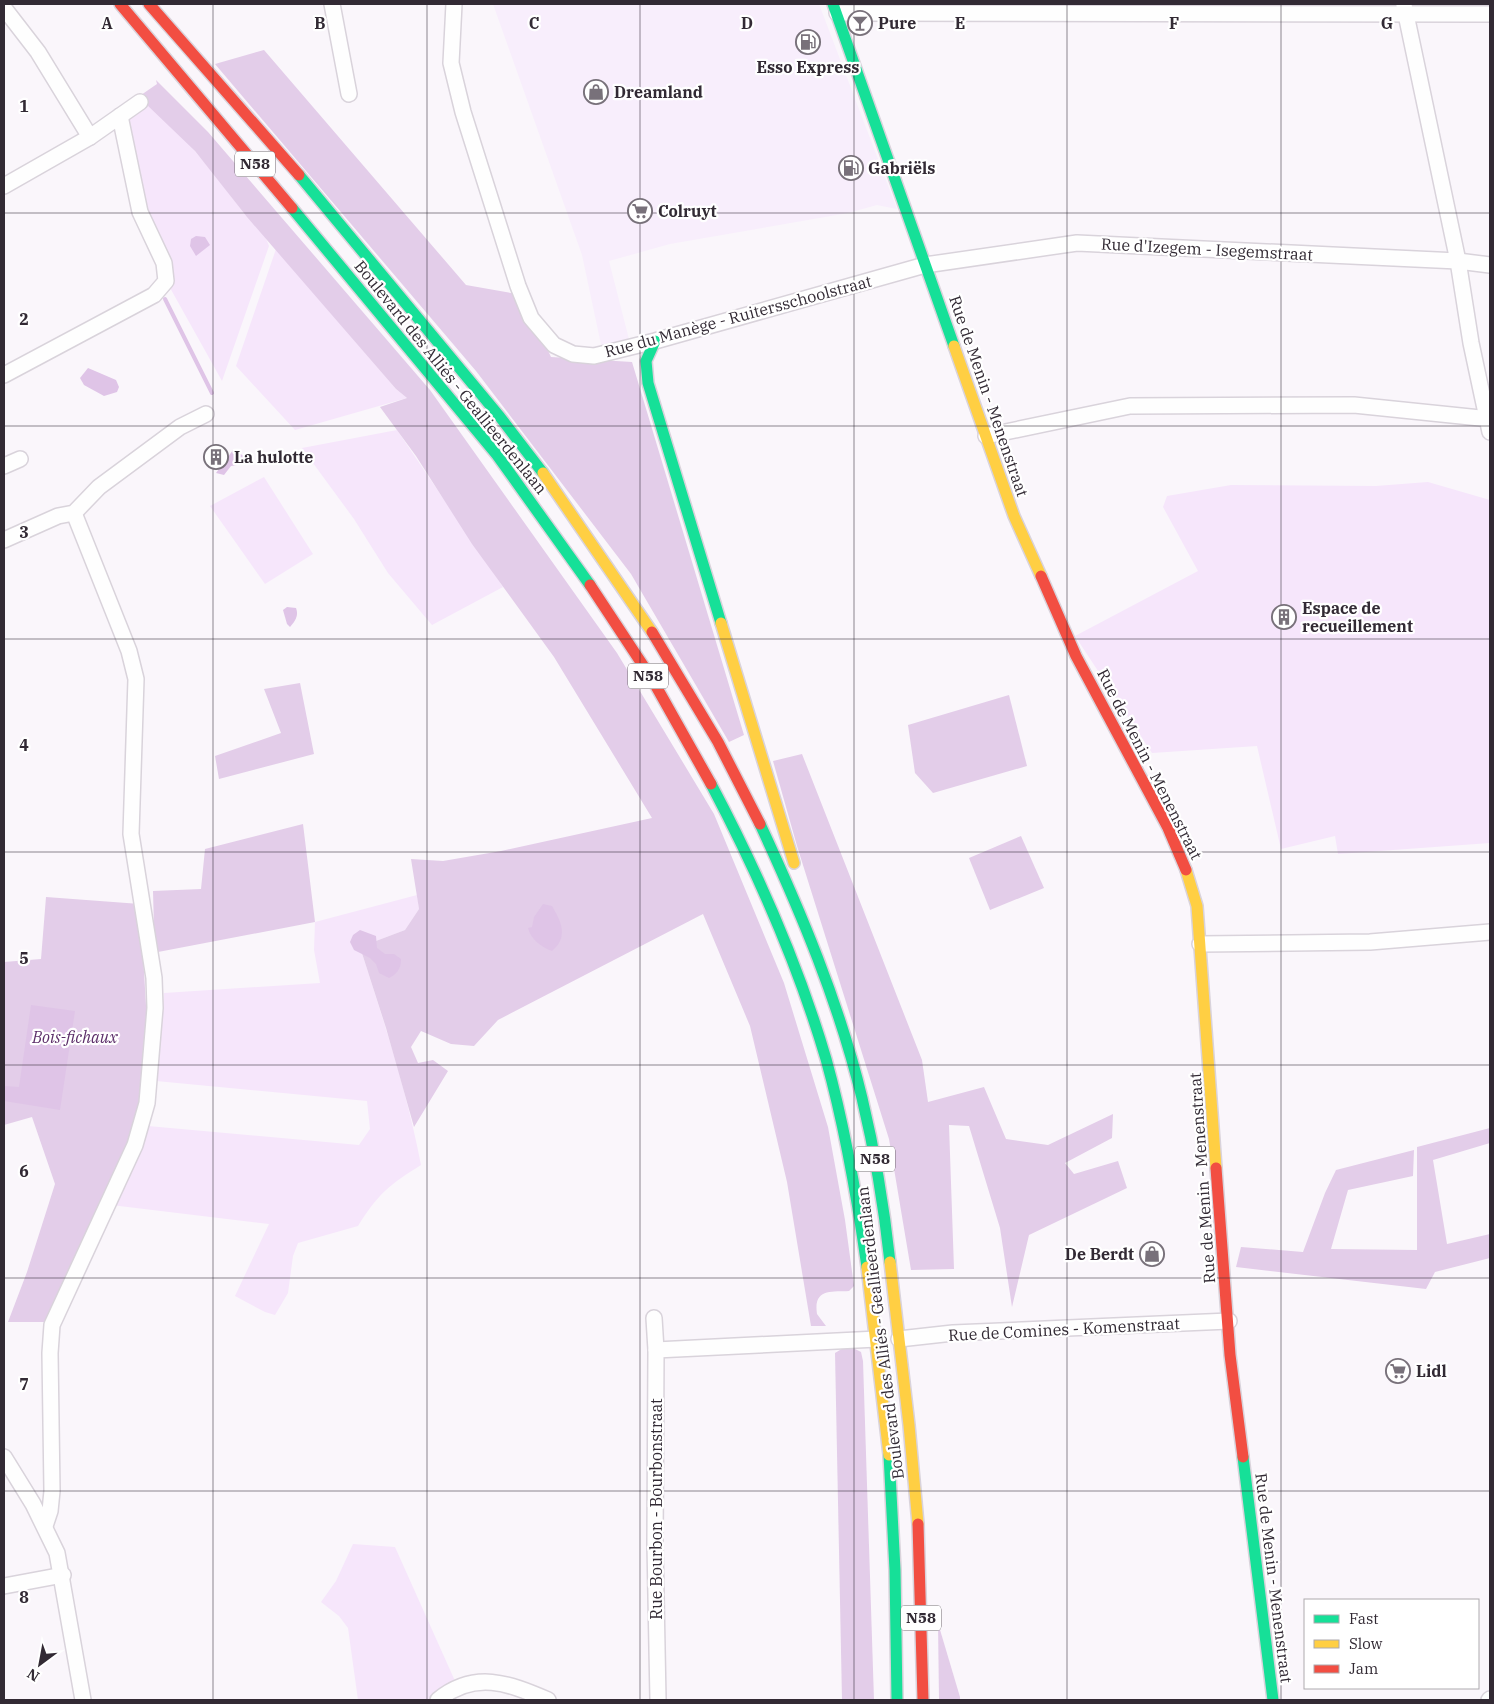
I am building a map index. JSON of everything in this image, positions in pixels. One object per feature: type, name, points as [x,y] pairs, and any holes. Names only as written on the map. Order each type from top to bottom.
[{"type":"main road","name":"Boulevard des Alliés - Geallieerdenlaan","points":[[120,4],[509,470],[603,604],[698,757],[740,835],[776,917],[805,994],[821,1045],[854,1185],[878,1339],[893,1524],[897,1700]]},
{"type":"main road","name":"Boulevard des Alliés - Geallieerdenlaan","points":[[149,4],[358,244],[521,444],[628,593],[675,666],[752,802],[794,894],[828,984],[855,1069],[882,1193],[919,1536],[923,1700]]},
{"type":"main road","name":"Rue de Menin - Menenstraat","points":[[835,8],[1014,516],[1076,656],[1180,855],[1197,906],[1234,1390],[1272,1700]]},
{"type":"main road","points":[[120,23],[158,62],[194,92]]},
{"type":"main road","points":[[655,341],[646,361],[648,383],[799,879],[828,984]]},
{"type":"street","points":[[332,4],[349,94]]},
{"type":"street","name":"Rue du Manège - Ruitersschoolstraat","points":[[454,4],[451,62],[494,212],[531,318],[554,345],[573,354],[594,356],[655,341],[925,265]]},
{"type":"street","points":[[4,8],[43,60],[90,137]]},
{"type":"street","points":[[835,8],[1405,8],[1490,14]]},
{"type":"street","points":[[986,436],[1130,406],[1354,406],[1489,423],[1470,343],[1458,261],[1405,8]]},
{"type":"street","points":[[4,186],[90,137],[140,102]]},
{"type":"street","points":[[4,375],[154,295],[166,281],[164,263],[140,212],[120,116]]},
{"type":"street","name":"Rue d'Izegem - Isegemstraat","points":[[925,265],[1078,243],[1458,261],[1490,265]]},
{"type":"street","points":[[4,540],[58,516],[74,514],[99,487],[180,427],[206,414]]},
{"type":"street","points":[[4,466],[20,459]]},
{"type":"street","points":[[45,1526],[50,1511],[52,1491],[50,1353],[52,1325],[140,1131],[146,1103],[155,1008],[154,978],[131,834],[136,678],[129,651],[74,514]]},
{"type":"street","points":[[1200,944],[1370,942],[1490,932]]},
{"type":"street","name":"Rue Bourbon - Bourbonstraat","points":[[654,1318],[656,1350],[655,1544],[658,1700]]},
{"type":"street","name":"Rue de Comines - Komenstraat","points":[[899,1339],[952,1334],[1229,1321]]},
{"type":"street","points":[[656,1350],[878,1339]]},
{"type":"street","points":[[4,1458],[45,1526],[58,1554],[83,1700]]},
{"type":"street","points":[[4,1586],[63,1575]]},
{"type":"street","points":[[438,1700],[466,1684],[488,1681],[503,1683],[548,1700]]},
{"type":"shaded area","points":[[493,4],[819,4],[897,209],[877,205],[848,213],[670,244],[609,261],[631,347],[603,354],[582,255]]},
{"type":"shaded area","points":[[146,104],[186,141],[244,213],[262,232],[269,246],[222,381],[169,286],[171,265],[168,255],[145,208],[127,118]]},
{"type":"shaded area","points":[[196,236],[205,237],[210,245],[196,256],[190,246],[191,239]]},
{"type":"shaded area","points":[[276,249],[396,389],[407,398],[295,430],[236,366]]},
{"type":"shaded area","points":[[88,368],[116,380],[119,387],[117,392],[104,396],[84,385],[80,378]]},
{"type":"shaded area","points":[[397,430],[503,587],[432,625],[388,573],[354,519],[302,448]]},
{"type":"shaded area","points":[[233,450],[244,456],[244,460],[237,465],[231,466],[224,475],[216,473]]},
{"type":"shaded area","points":[[264,477],[313,554],[265,584],[210,506]]},
{"type":"shaded area","points":[[1428,482],[1490,500],[1490,843],[1338,854],[1335,836],[1281,849],[1257,746],[1152,753],[1075,636],[1198,571],[1163,507],[1167,496],[1231,485],[1376,486]]},
{"type":"shaded area","points":[[287,607],[296,608],[297,611],[296,618],[290,627],[287,624],[283,610]]},
{"type":"shaded area","points":[[417,895],[419,909],[405,930],[360,947],[402,1082],[421,1165],[400,1178],[385,1191],[358,1226],[298,1243],[293,1256],[288,1293],[275,1315],[265,1312],[235,1296],[269,1224],[111,1205],[148,1126],[359,1145],[370,1129],[367,1101],[156,1081],[164,993],[320,983],[314,950],[315,922]]},
{"type":"shaded area","points":[[543,904],[552,906],[562,929],[560,940],[552,951],[544,948],[537,942],[528,928],[532,927],[534,917]]},
{"type":"shaded area","points":[[360,930],[376,936],[377,948],[385,954],[394,954],[401,959],[398,971],[394,975],[389,978],[379,973],[376,964],[370,958],[354,950],[350,942],[353,935]]},
{"type":"shaded area","points":[[31,1005],[75,1011],[60,1110],[4,1101],[4,1086],[19,1087]]},
{"type":"shaded area","points":[[353,1544],[395,1547],[455,1681],[456,1685],[434,1700],[358,1700],[348,1628],[339,1616],[321,1602],[336,1581]]},
{"type":"green space","points":[[264,50],[466,285],[522,295],[551,357],[632,362],[744,735],[729,742],[631,574],[476,371],[215,64]]},
{"type":"green space","points":[[156,80],[208,132],[430,390],[617,653],[714,814],[784,983],[828,1127],[845,1220],[854,1286],[849,1291],[825,1293],[818,1300],[817,1314],[826,1326],[811,1326],[787,1182],[750,1026],[703,914],[498,1020],[474,1046],[451,1044],[421,1031],[411,1047],[418,1063],[433,1060],[448,1071],[414,1127],[386,1028],[360,947],[405,930],[419,909],[411,859],[443,861],[501,851],[652,818],[554,657],[472,544],[416,456],[380,407],[407,398],[396,389],[247,217],[195,151],[146,104],[141,95],[157,84]]},
{"type":"green space","points":[[300,683],[314,754],[219,779],[215,756],[281,733],[264,689]]},
{"type":"green space","points":[[1009,695],[1027,766],[933,793],[915,773],[908,725]]},
{"type":"green space","points":[[802,754],[922,1060],[928,1102],[984,1087],[1006,1139],[1048,1145],[1113,1114],[1112,1138],[1065,1163],[1074,1174],[1118,1161],[1127,1188],[1029,1235],[1012,1307],[1000,1228],[969,1126],[949,1125],[954,1269],[911,1270],[889,1139],[797,846],[773,761]]},
{"type":"green space","points":[[303,824],[315,922],[158,952],[154,929],[153,891],[201,889],[205,849]]},
{"type":"green space","points":[[1021,836],[1044,888],[990,910],[969,858]]},
{"type":"green space","name":"Bois-fichaux","points":[[46,897],[140,904],[148,1039],[139,1123],[49,1322],[8,1322],[27,1272],[55,1184],[32,1117],[4,1125],[4,962],[41,959]]},
{"type":"green space","points":[[1490,1128],[1490,1143],[1433,1160],[1447,1244],[1490,1234],[1490,1258],[1435,1272],[1426,1289],[1236,1267],[1241,1247],[1303,1252],[1325,1193],[1336,1170],[1414,1150],[1413,1176],[1348,1190],[1331,1249],[1417,1250],[1417,1147]]},
{"type":"green space","points":[[845,1347],[861,1352],[863,1361],[874,1700],[842,1700],[835,1353]]},
{"type":"green space","points":[[938,1623],[960,1697],[960,1700],[939,1700]]},
{"type":"waterway","points":[[165,299],[212,393]]},
{"type":"traffic: fast","points":[[833,4],[954,346]]},
{"type":"traffic: fast","points":[[299,175],[500,417],[543,473]]},
{"type":"traffic: fast","points":[[292,208],[497,455],[590,585]]},
{"type":"traffic: fast","points":[[655,341],[646,361],[648,383],[721,623]]},
{"type":"traffic: fast","points":[[711,784],[775,918],[815,1023],[845,1136],[867,1267]]},
{"type":"traffic: fast","points":[[760,824],[818,958],[853,1063],[875,1159],[890,1262]]},
{"type":"traffic: fast","points":[[889,1455],[895,1570],[897,1700]]},
{"type":"traffic: fast","points":[[1243,1457],[1273,1700]]},
{"type":"traffic: slow","points":[[954,346],[1014,516],[1041,576]]},
{"type":"traffic: slow","points":[[543,473],[652,632]]},
{"type":"traffic: slow","points":[[721,623],[794,863]]},
{"type":"traffic: slow","points":[[1186,870],[1197,906],[1216,1168]]},
{"type":"traffic: slow","points":[[890,1262],[909,1425],[918,1524]]},
{"type":"traffic: slow","points":[[867,1267],[889,1455]]},
{"type":"traffic: jam","points":[[120,4],[292,208]]},
{"type":"traffic: jam","points":[[149,4],[299,175]]},
{"type":"traffic: jam","points":[[1041,576],[1076,656],[1168,828],[1186,870]]},
{"type":"traffic: jam","points":[[590,585],[652,679],[711,784]]},
{"type":"traffic: jam","points":[[652,632],[718,742],[760,824]]},
{"type":"traffic: jam","points":[[1216,1168],[1230,1355],[1243,1457]]},
{"type":"traffic: jam","points":[[918,1524],[923,1700]]},
{"type":"place","name":"Pure","points":[[860,23]]},
{"type":"place","name":"Esso Express","points":[[808,42]]},
{"type":"place","name":"Dreamland","points":[[596,92]]},
{"type":"place","name":"Gabriëls","points":[[851,168]]},
{"type":"place","name":"Colruyt","points":[[640,211]]},
{"type":"place","name":"La hulotte","points":[[216,457]]},
{"type":"place","name":"Espace de recueillement","points":[[1284,617]]},
{"type":"place","name":"De Berdt","points":[[1152,1254]]},
{"type":"place","name":"Lidl","points":[[1398,1371]]}]
